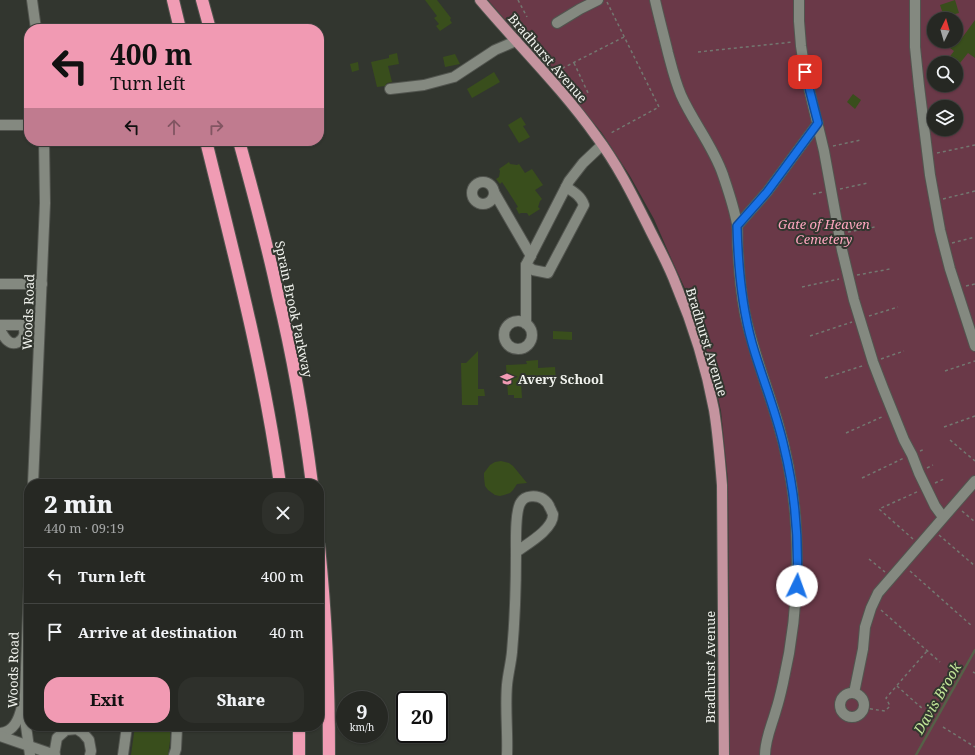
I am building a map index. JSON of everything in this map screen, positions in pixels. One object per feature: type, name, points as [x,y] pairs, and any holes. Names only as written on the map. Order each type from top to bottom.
[{"type":"highway","points":[[173,0],[179,24]]},
{"type":"highway","points":[[202,0],[209,24]]},
{"type":"highway","points":[[207,146],[258,359],[279,479]]},
{"type":"highway","name":"Sprain Brook Parkway","points":[[240,146],[284,318],[311,479]]},
{"type":"highway","points":[[324,617],[329,712],[329,755]]},
{"type":"highway","points":[[299,731],[299,755]]},
{"type":"main road","name":"Bradhurst Avenue","points":[[480,0],[560,90],[579,113],[614,162],[634,197],[676,285],[692,327],[714,409],[719,443],[722,485],[724,755]]},
{"type":"street","points":[[32,0],[35,24]]},
{"type":"street","points":[[574,0],[580,9]]},
{"type":"street","points":[[558,23],[598,0]]},
{"type":"street","points":[[655,0],[674,76],[682,96],[714,154],[723,174],[735,215],[743,302],[752,342],[784,447],[794,499],[798,564],[791,642],[783,684],[777,708],[769,730],[765,755]]},
{"type":"street","points":[[798,0],[800,41],[805,72],[818,123],[842,250],[854,300],[873,362],[892,412],[935,506],[943,517]]},
{"type":"street","points":[[915,0],[915,47],[930,175],[944,245],[954,282],[975,346]]},
{"type":"street","points":[[390,89],[424,85],[454,78],[495,50],[516,41]]},
{"type":"street","points":[[737,226],[767,192],[818,123]]},
{"type":"street","points":[[0,125],[24,125]]},
{"type":"street","points":[[526,324],[528,260],[569,181],[583,163],[602,145]]},
{"type":"street","name":"Woods Road","points":[[33,479],[45,203],[44,146]]},
{"type":"street","points":[[494,192],[533,270],[548,273],[584,205],[579,195],[566,186]]},
{"type":"street","points":[[0,284],[42,284]]},
{"type":"street","points":[[0,325],[23,325],[25,334],[20,341],[11,343],[0,330]]},
{"type":"street","points":[[854,693],[862,656],[865,628],[871,608],[878,593],[975,481]]},
{"type":"street","points":[[507,755],[507,685],[512,654],[516,602],[516,552],[518,511],[520,502],[525,498],[532,496],[542,498],[548,504],[553,514],[551,523],[544,531],[516,552]]},
{"type":"street","points":[[850,693],[854,693],[862,697],[864,708],[862,714],[853,718],[841,711],[840,702],[843,697],[850,693]]},
{"type":"street","points":[[0,733],[6,732],[15,726],[20,715],[24,699]]},
{"type":"street","name":"Woods Road","points":[[27,731],[29,750]]},
{"type":"street","points":[[0,736],[29,750],[54,755],[57,738],[65,731]]},
{"type":"street","points":[[79,731],[89,740],[91,751],[90,755]]},
{"type":"street","points":[[123,755],[126,731]]},
{"type":"street","points":[[174,755],[176,749],[177,731]]},
{"type":"path","points":[[518,0],[527,17]]},
{"type":"path","points":[[606,0],[659,107],[609,134]]},
{"type":"path","points":[[557,71],[624,37]]},
{"type":"path","points":[[698,52],[800,41]]},
{"type":"path","points":[[574,62],[589,95]]},
{"type":"path","points":[[825,157],[833,146],[862,140]]},
{"type":"path","points":[[927,155],[975,145]]},
{"type":"path","points":[[831,190],[868,183]]},
{"type":"path","points":[[935,200],[975,191]]},
{"type":"path","points":[[944,245],[975,237]]},
{"type":"path","points":[[945,371],[975,361]]},
{"type":"path","points":[[846,433],[892,412]]},
{"type":"path","points":[[944,427],[975,416]]},
{"type":"path","points":[[950,440],[975,461]]},
{"type":"path","points":[[862,478],[925,449]]},
{"type":"path","points":[[920,545],[879,509],[944,479]]},
{"type":"path","points":[[955,505],[975,522]]},
{"type":"path","points":[[933,530],[975,566]]},
{"type":"path","points":[[869,559],[891,578]]},
{"type":"path","points":[[902,565],[972,626]]},
{"type":"path","points":[[873,603],[940,662]]},
{"type":"path","points":[[864,708],[885,711],[890,706],[886,698],[927,651]]},
{"type":"path","points":[[897,686],[924,710]]},
{"type":"path","points":[[943,727],[975,747]]},
{"type":"green space","name":"Gate of Heaven Cemetery","points":[[488,0],[975,0],[975,755],[729,755],[730,681],[728,481],[721,411],[702,337],[687,293],[654,219],[630,176],[602,133]]},
{"type":"building","points":[[425,0],[437,0],[451,18],[450,20],[452,23],[440,31],[436,26],[439,24],[434,18],[437,16]]},
{"type":"building","points":[[955,0],[959,12],[942,12],[940,5]]},
{"type":"building","points":[[975,20],[975,58],[968,53],[963,59],[963,56],[950,56],[954,51],[950,48],[963,48],[963,37]]},
{"type":"building","points":[[397,53],[399,64],[388,66],[392,82],[387,83],[385,86],[377,87],[371,62],[389,58],[389,55]]},
{"type":"building","points":[[455,54],[460,64],[445,67],[443,57]]},
{"type":"building","points":[[358,62],[359,70],[352,72],[350,64]]},
{"type":"building","points":[[494,72],[500,82],[472,98],[467,89]]},
{"type":"building","points":[[853,94],[861,100],[855,109],[847,102]]},
{"type":"building","points":[[521,117],[526,125],[523,126],[530,137],[519,143],[508,125]]},
{"type":"building","points":[[509,162],[510,164],[519,164],[525,173],[532,169],[543,185],[535,190],[542,199],[538,207],[540,209],[529,216],[527,213],[519,214],[516,208],[518,207],[502,182],[500,184],[496,179],[499,177],[499,169]]},
{"type":"building","points":[[553,331],[572,332],[572,340],[553,339]]},
{"type":"building","points":[[478,351],[478,389],[484,389],[485,396],[478,396],[478,405],[462,405],[461,363],[466,363]]},
{"type":"building","points":[[538,360],[538,368],[555,367],[556,381],[521,383],[522,398],[514,398],[514,395],[508,395],[506,365],[527,364],[526,361]]},
{"type":"building","points":[[501,461],[509,463],[513,466],[527,483],[517,484],[510,493],[500,496],[495,495],[485,486],[484,473],[490,465]]},
{"type":"building","points":[[134,731],[170,731],[168,755],[131,755]]},
{"type":"waterway","name":"Davis Brook","points":[[916,755],[975,650]]},
{"type":"place","name":"Avery School","points":[[507,379]]},
{"type":"route","points":[[797,586],[798,564],[796,528],[790,473],[778,424],[752,342],[745,314],[739,271],[737,226],[767,192],[818,123],[805,72]]}]
